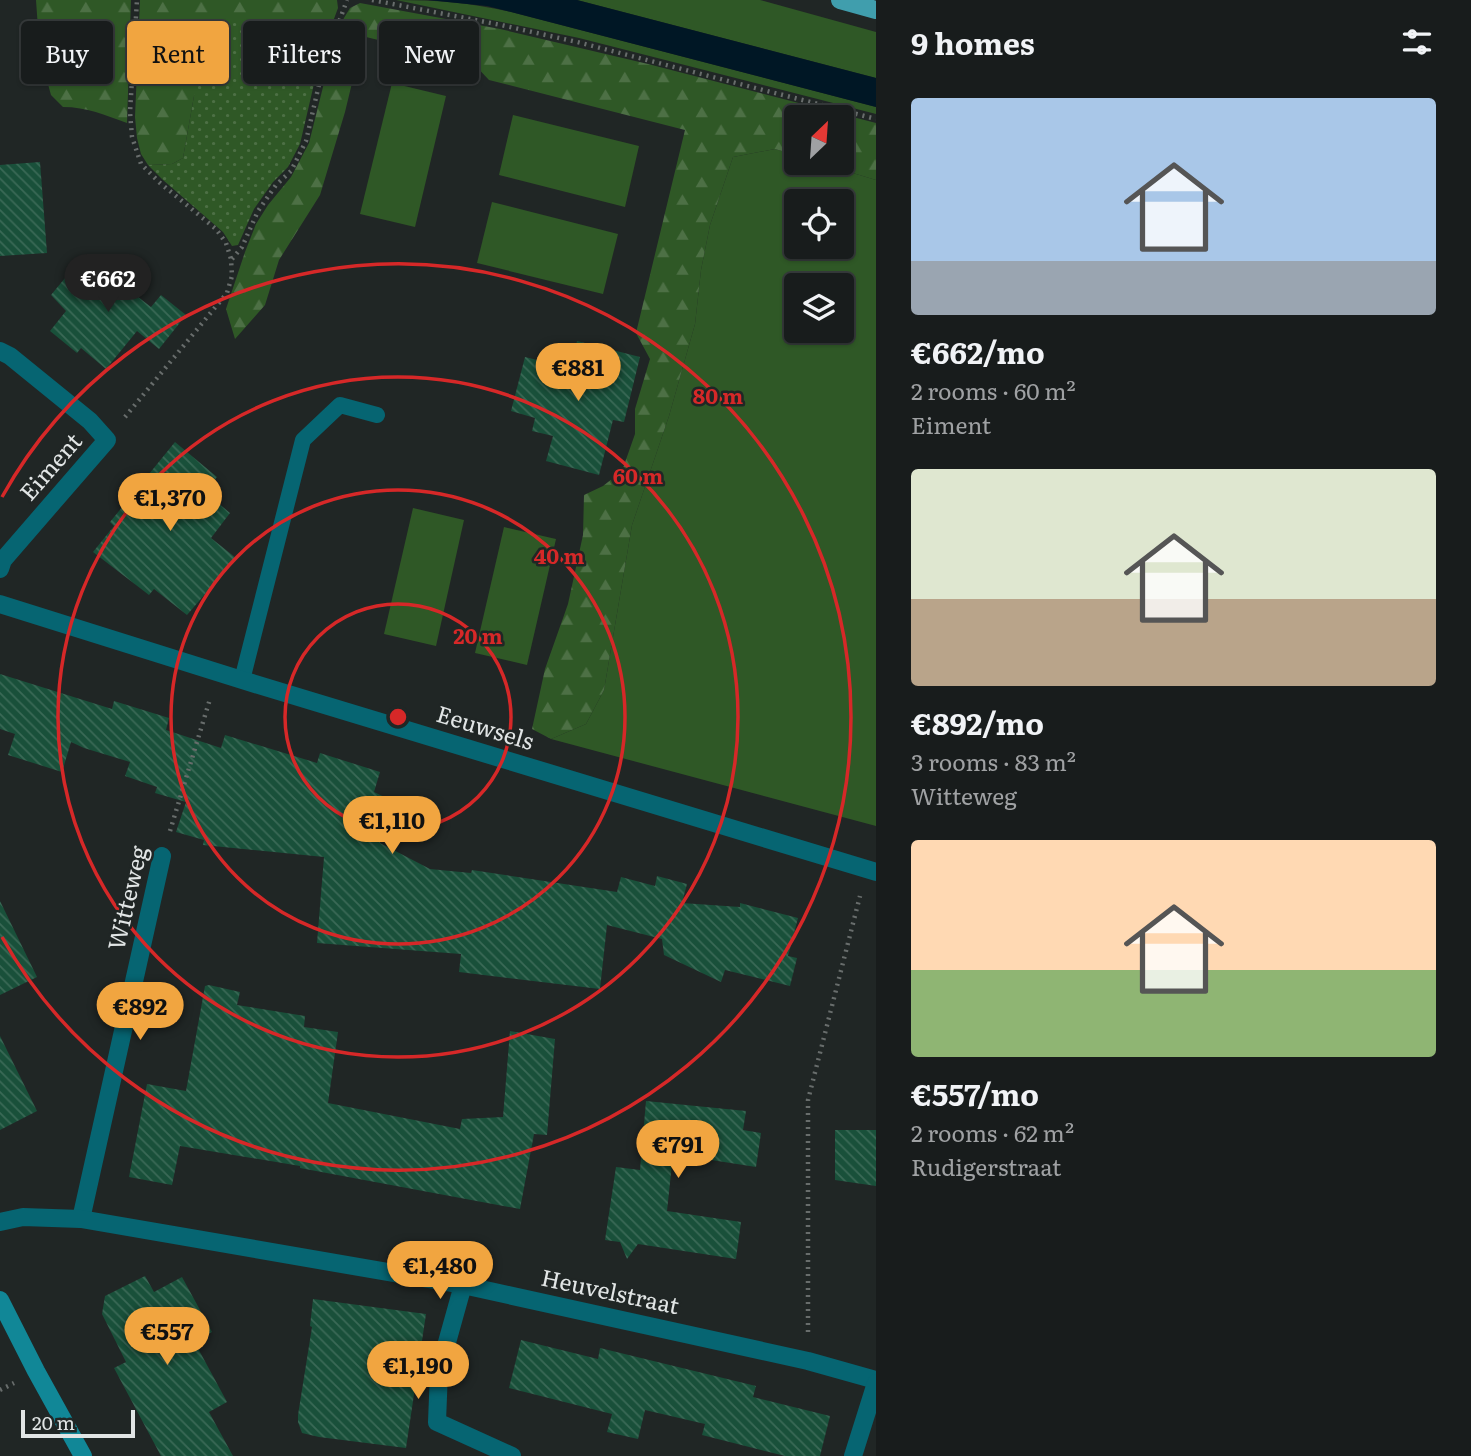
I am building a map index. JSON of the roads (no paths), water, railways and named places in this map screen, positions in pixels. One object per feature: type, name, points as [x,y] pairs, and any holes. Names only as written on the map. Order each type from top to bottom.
[{"type":"main road","points":[[840,0],[876,10]]},
{"type":"street","name":"Eiment","points":[[0,351],[10,356],[90,421],[107,440],[3,560],[0,569]]},
{"type":"street","name":"Eeuwsels","points":[[0,604],[871,871]]},
{"type":"street","name":"Witteweg","points":[[81,1220],[162,856]]},
{"type":"street","name":"Heuvelstraat","points":[[0,1223],[23,1217],[81,1220],[463,1285],[808,1361],[876,1382]]},
{"type":"street","points":[[463,1285],[439,1371],[437,1422],[512,1456]]},
{"type":"street","points":[[0,1300],[83,1456]]},
{"type":"street","points":[[853,1456],[876,1382]]},
{"type":"lane","points":[[242,680],[303,440],[340,405],[377,415]]},
{"type":"water","points":[[428,0],[577,0],[876,78],[876,107],[487,6]]}]
